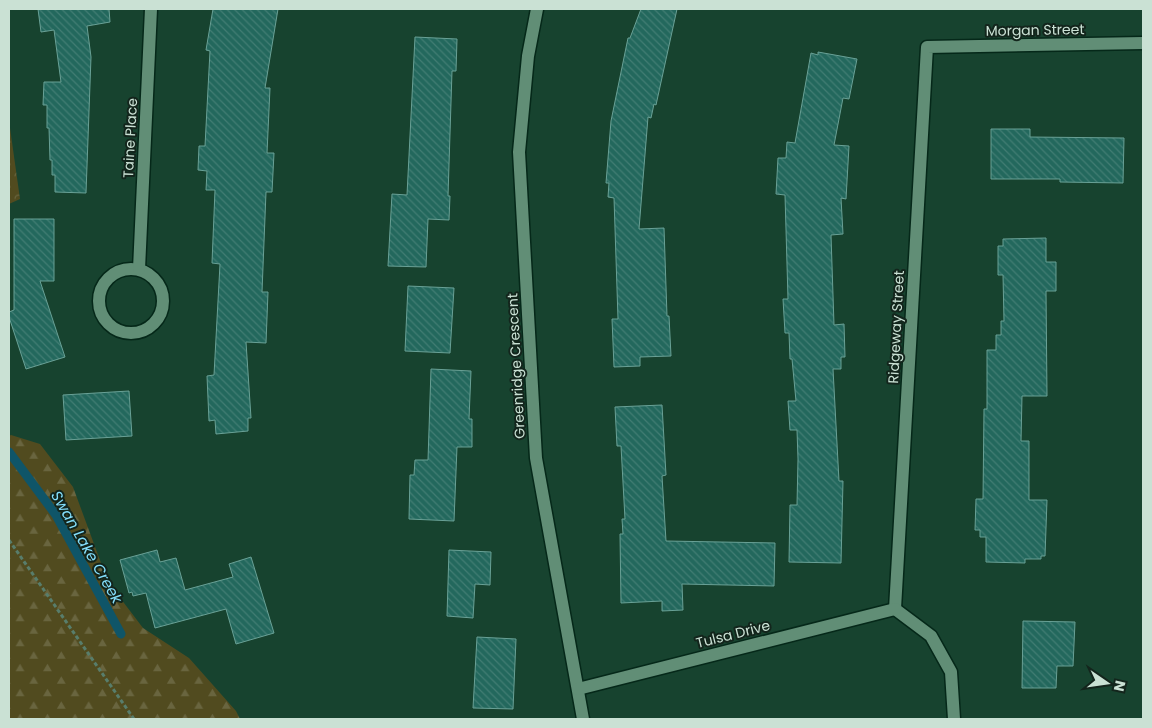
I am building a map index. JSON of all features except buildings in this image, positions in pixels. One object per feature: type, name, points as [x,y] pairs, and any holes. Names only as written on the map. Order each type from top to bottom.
[{"type":"street","name":"Taine Place","points":[[139,269],[151,9]]},
{"type":"street","name":"Greenridge Crescent","points":[[537,9],[528,56],[519,152],[536,458],[583,719]]},
{"type":"street","name":"Morgan Street","points":[[926,47],[1143,43]]},
{"type":"street","name":"Ridgeway Street","points":[[895,609],[926,47]]},
{"type":"street","points":[[124,269],[139,269],[153,277],[162,290],[164,306],[157,320],[145,330],[130,334],[115,330],[103,319],[98,304],[100,288],[110,276],[124,269]]},
{"type":"street","points":[[895,609],[931,636],[951,672],[954,719]]},
{"type":"street","name":"Tulsa Drive","points":[[578,689],[895,609]]},
{"type":"path","points":[[9,540],[134,719]]},
{"type":"green space","points":[[9,121],[20,199],[9,204]]},
{"type":"green space","points":[[9,436],[40,444],[73,487],[108,582],[143,628],[189,658],[236,711],[240,719],[9,719]]},
{"type":"waterway","name":"Swan Lake Creek","points":[[9,452],[56,515],[121,634]]}]
